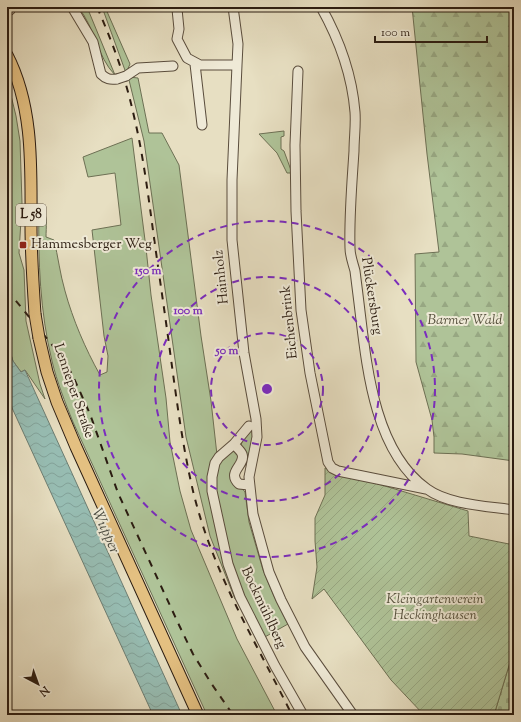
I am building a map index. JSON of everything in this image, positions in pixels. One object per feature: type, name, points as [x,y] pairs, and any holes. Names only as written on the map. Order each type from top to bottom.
[{"type":"main road","name":"Lenneper Straße","points":[[7,55],[19,84],[27,120],[32,187],[31,262],[39,338],[47,372],[57,402],[76,447],[198,715]]},
{"type":"street","points":[[72,7],[93,42],[101,74],[105,78],[110,80],[117,79],[126,76],[138,68],[173,66]]},
{"type":"street","name":"Hainholz","points":[[233,7],[238,44],[232,180],[232,240],[244,353],[256,419],[257,437],[250,470],[249,485],[253,514],[269,572],[281,600],[305,647],[352,715]]},
{"type":"street","name":"Plückersburg","points":[[321,7],[336,36],[351,82],[355,120],[350,250],[355,272],[366,360],[381,423],[389,443],[400,461],[427,489],[452,500],[467,504],[514,510]]},
{"type":"street","points":[[177,9],[179,29],[177,39],[184,54],[189,60],[200,65],[237,64]]},
{"type":"street","points":[[195,64],[202,125]]},
{"type":"street","name":"Eichenbrink","points":[[298,71],[295,144],[296,211],[301,310],[310,373],[328,462],[332,468],[338,471],[427,489]]},
{"type":"street","name":"Bockmühlberg","points":[[249,426],[234,444],[219,457],[212,469],[212,491],[228,564],[240,597],[275,666],[303,715]]},
{"type":"street","points":[[234,444],[242,454],[242,458],[234,477],[239,484],[249,485]]},
{"type":"green space","points":[[78,7],[87,7],[115,75],[104,60],[84,15]]},
{"type":"green space","points":[[102,7],[105,7],[130,64],[126,73]]},
{"type":"green space","name":"Barmer Wald","points":[[412,7],[514,7],[514,461],[462,454],[434,453],[432,420],[416,362],[415,254],[439,252]]},
{"type":"green space","points":[[129,77],[138,78],[149,133],[162,133],[179,165],[217,455],[210,469],[237,599],[235,599],[210,536],[186,437],[144,141],[129,80],[127,79]]},
{"type":"green space","points":[[7,79],[16,116],[20,141],[22,203],[19,253],[24,270],[26,321],[40,384],[45,399],[25,370],[21,372],[13,361],[7,342]]},
{"type":"green space","points":[[284,131],[284,136],[281,137],[281,149],[284,151],[292,173],[287,173],[277,153],[259,134]]},
{"type":"green space","points":[[132,138],[151,295],[166,398],[170,442],[180,491],[191,530],[237,639],[277,715],[207,715],[73,422],[52,361],[42,305],[39,210],[42,208],[45,214],[46,237],[54,240],[68,302],[84,344],[100,375],[107,372],[108,356],[104,336],[92,230],[121,225],[115,173],[88,177],[83,157]]},
{"type":"green space","points":[[254,424],[254,433],[247,465],[243,463],[246,452],[241,445]]},
{"type":"green space","points":[[231,451],[236,451],[239,458],[230,474],[245,492],[249,522],[263,570],[288,624],[263,638],[250,612],[231,564],[214,490],[217,465]]},
{"type":"green space","name":"Kleingartenverein Heckinghausen","points":[[325,468],[468,511],[469,536],[514,545],[514,649],[494,715],[424,715],[391,680],[324,589],[312,599],[317,567],[315,518],[325,495]]},
{"type":"green space","points":[[514,649],[514,715],[494,715]]},
{"type":"water","points":[[7,342],[13,361],[21,372],[25,370],[182,715],[153,715],[7,397]]},
{"type":"railway","points":[[97,7],[122,72],[130,99],[139,140],[180,425],[193,491],[201,521],[223,579],[292,715]]},
{"type":"railway","points":[[7,290],[53,346],[72,374],[90,414],[118,493],[179,625],[193,654],[233,715]]},
{"type":"place","name":"Hammesberger Weg","points":[[23,245]]},
{"type":"water label","name":"Wupper","points":[[105,531]]}]
